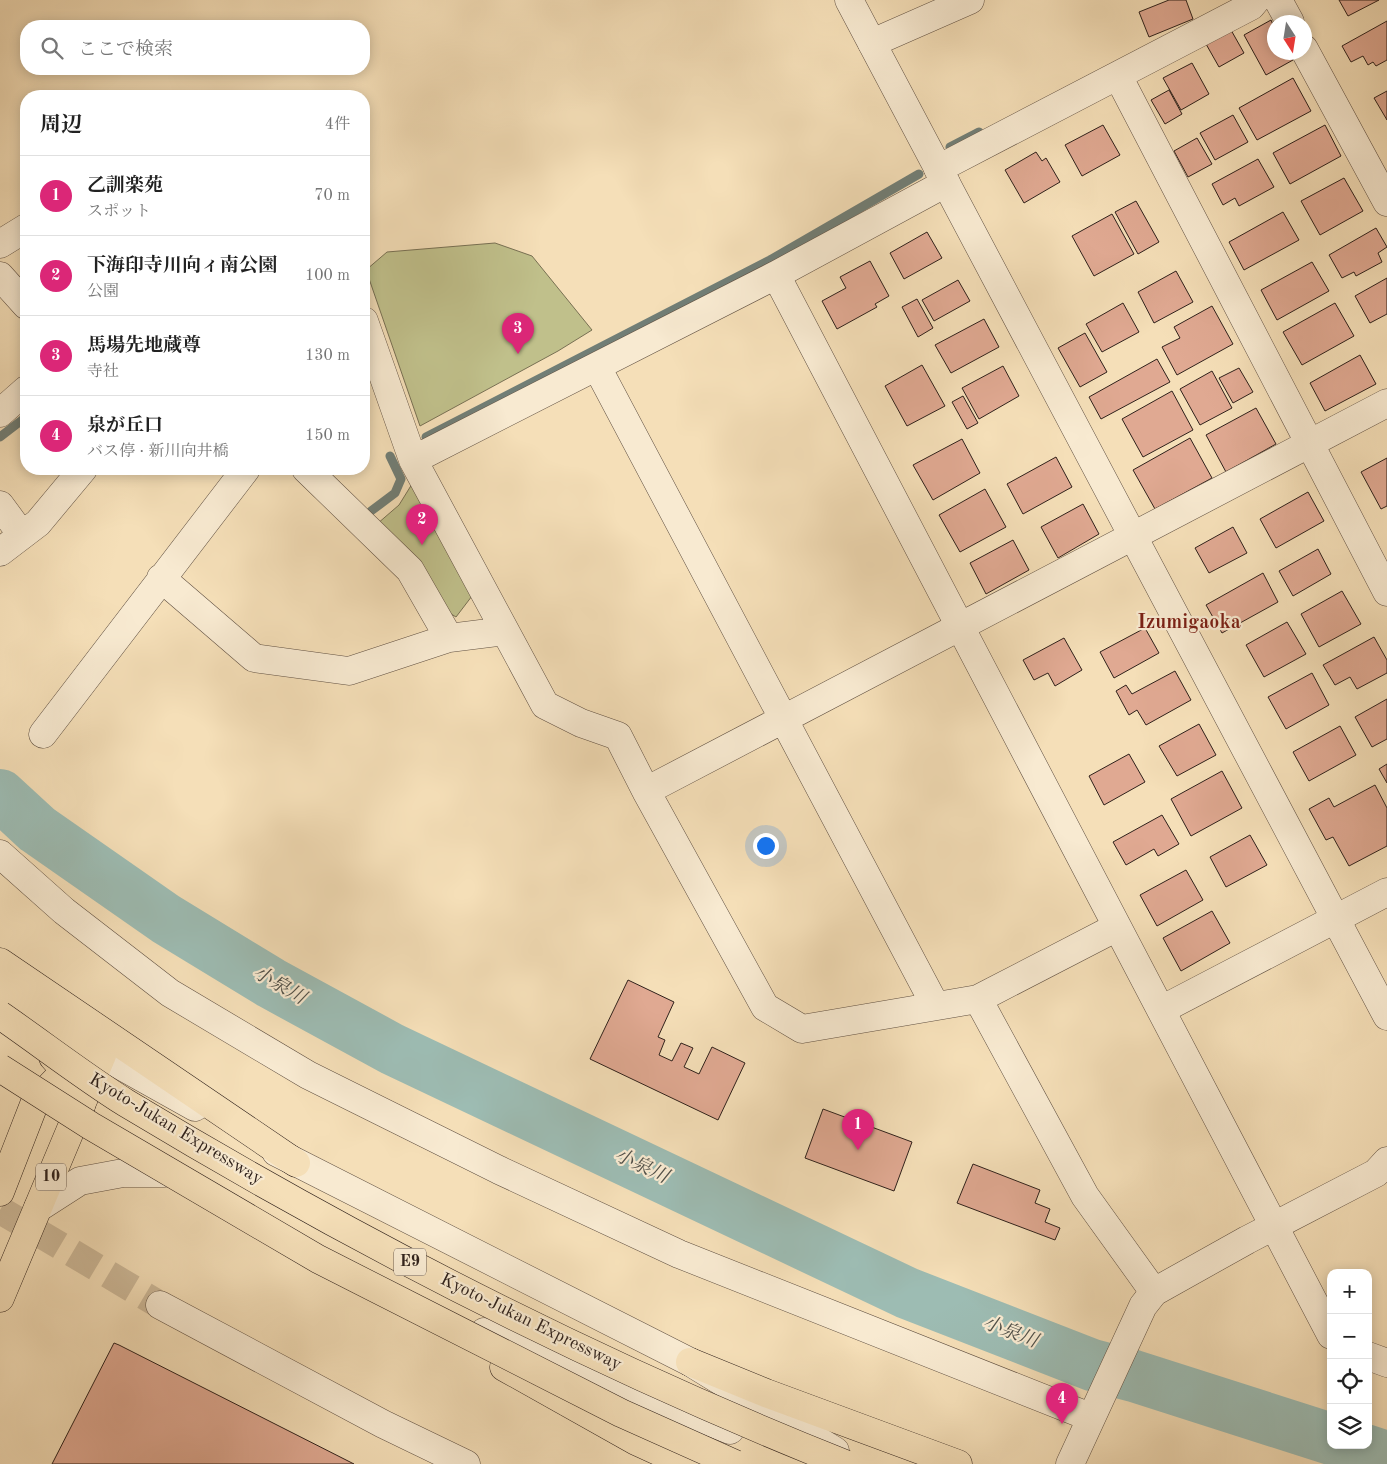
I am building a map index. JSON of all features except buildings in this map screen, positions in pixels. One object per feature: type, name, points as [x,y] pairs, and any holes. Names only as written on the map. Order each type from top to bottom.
[{"type":"main road","points":[[0,962],[296,1163]]},
{"type":"main road","points":[[0,992],[102,1056]]},
{"type":"main road","name":"Kyoto-Jukan Expressway","points":[[0,1014],[124,1102],[411,1263],[558,1338],[845,1464]]},
{"type":"main road","points":[[0,1022],[56,1058],[68,1072],[73,1080],[77,1115]]},
{"type":"main road","name":"10","points":[[0,1192],[34,1102],[60,1076],[102,1056]]},
{"type":"main road","name":"10","points":[[0,1298],[102,1056]]},
{"type":"main road","name":"E9","points":[[0,1068],[91,1126],[318,1259],[622,1413],[736,1464]]},
{"type":"main road","points":[[0,1080],[34,1102]]},
{"type":"main road","points":[[372,1286],[458,1342],[636,1441],[686,1464]]},
{"type":"main road","points":[[690,1362],[766,1393],[958,1464]]},
{"type":"street","points":[[849,0],[1387,1016]]},
{"type":"street","points":[[872,43],[970,0]]},
{"type":"street","points":[[413,460],[776,275],[942,176],[1118,76],[1251,6],[1256,0]]},
{"type":"street","points":[[1278,0],[1286,15]]},
{"type":"street","points":[[1310,60],[1387,202]]},
{"type":"street","points":[[1118,76],[1387,592]]},
{"type":"street","points":[[0,244],[20,232]]},
{"type":"street","points":[[776,275],[1327,1327]]},
{"type":"street","points":[[0,276],[20,298]]},
{"type":"street","points":[[370,338],[413,460],[545,705],[581,724],[618,736],[646,791],[765,1007],[802,1029],[978,999],[1117,927]]},
{"type":"street","points":[[597,367],[935,1005]]},
{"type":"street","points":[[0,413],[20,395]]},
{"type":"street","points":[[646,791],[1387,403]]},
{"type":"street","points":[[0,552],[38,523],[77,475]]},
{"type":"street","points":[[43,734],[241,475]]},
{"type":"street","points":[[312,475],[410,570],[449,638]]},
{"type":"street","points":[[0,505],[22,535]]},
{"type":"street","points":[[161,578],[254,658],[349,671],[449,638],[505,631]]},
{"type":"street","points":[[0,854],[64,911],[170,993],[308,1075],[499,1170],[679,1254],[1092,1414]]},
{"type":"street","points":[[1161,1010],[1387,892]]},
{"type":"street","points":[[978,999],[1085,1196],[1147,1303]]},
{"type":"street","points":[[102,1056],[296,1163],[690,1362],[855,1464]]},
{"type":"street","points":[[34,1102],[77,1115],[164,1173],[372,1286],[711,1422],[810,1464]]},
{"type":"street","points":[[1070,1464],[1092,1414],[1147,1303],[1274,1227],[1376,1173],[1387,1161]]},
{"type":"street","points":[[38,1208],[80,1181],[123,1172],[164,1173]]},
{"type":"street","points":[[160,1305],[383,1424],[466,1464]]},
{"type":"street","points":[[1372,1357],[1387,1363]]},
{"type":"green space","points":[[495,243],[532,256],[592,330],[558,351],[420,426],[370,282],[370,267],[387,252]]},
{"type":"green space","points":[[412,484],[472,596],[456,617],[448,612],[377,524],[399,505]]},
{"type":"waterway","points":[[950,147],[979,132]]},
{"type":"waterway","points":[[426,437],[770,260],[919,174]]},
{"type":"waterway","points":[[0,437],[20,422]]},
{"type":"waterway","points":[[371,511],[395,493],[401,479],[390,456]]},
{"type":"waterway","name":"小泉川","points":[[0,795],[37,829],[166,919],[271,983],[392,1049],[907,1293],[1092,1365],[1134,1376],[1327,1438]]},
{"type":"waterway","name":"小泉川","points":[[1362,1449],[1387,1457]]},
{"type":"tunnel","points":[[0,1210],[160,1305]]},
{"type":"place","name":"馬場先地蔵尊","points":[[518,354]]},
{"type":"place","name":"下海印寺川向ィ南公園","points":[[422,545]]},
{"type":"place","name":"乙訓楽苑","points":[[858,1150]]},
{"type":"place","name":"泉が丘口","points":[[1062,1424]]},
{"type":"district","name":"Izumigaoka","points":[[1189,623]]}]
